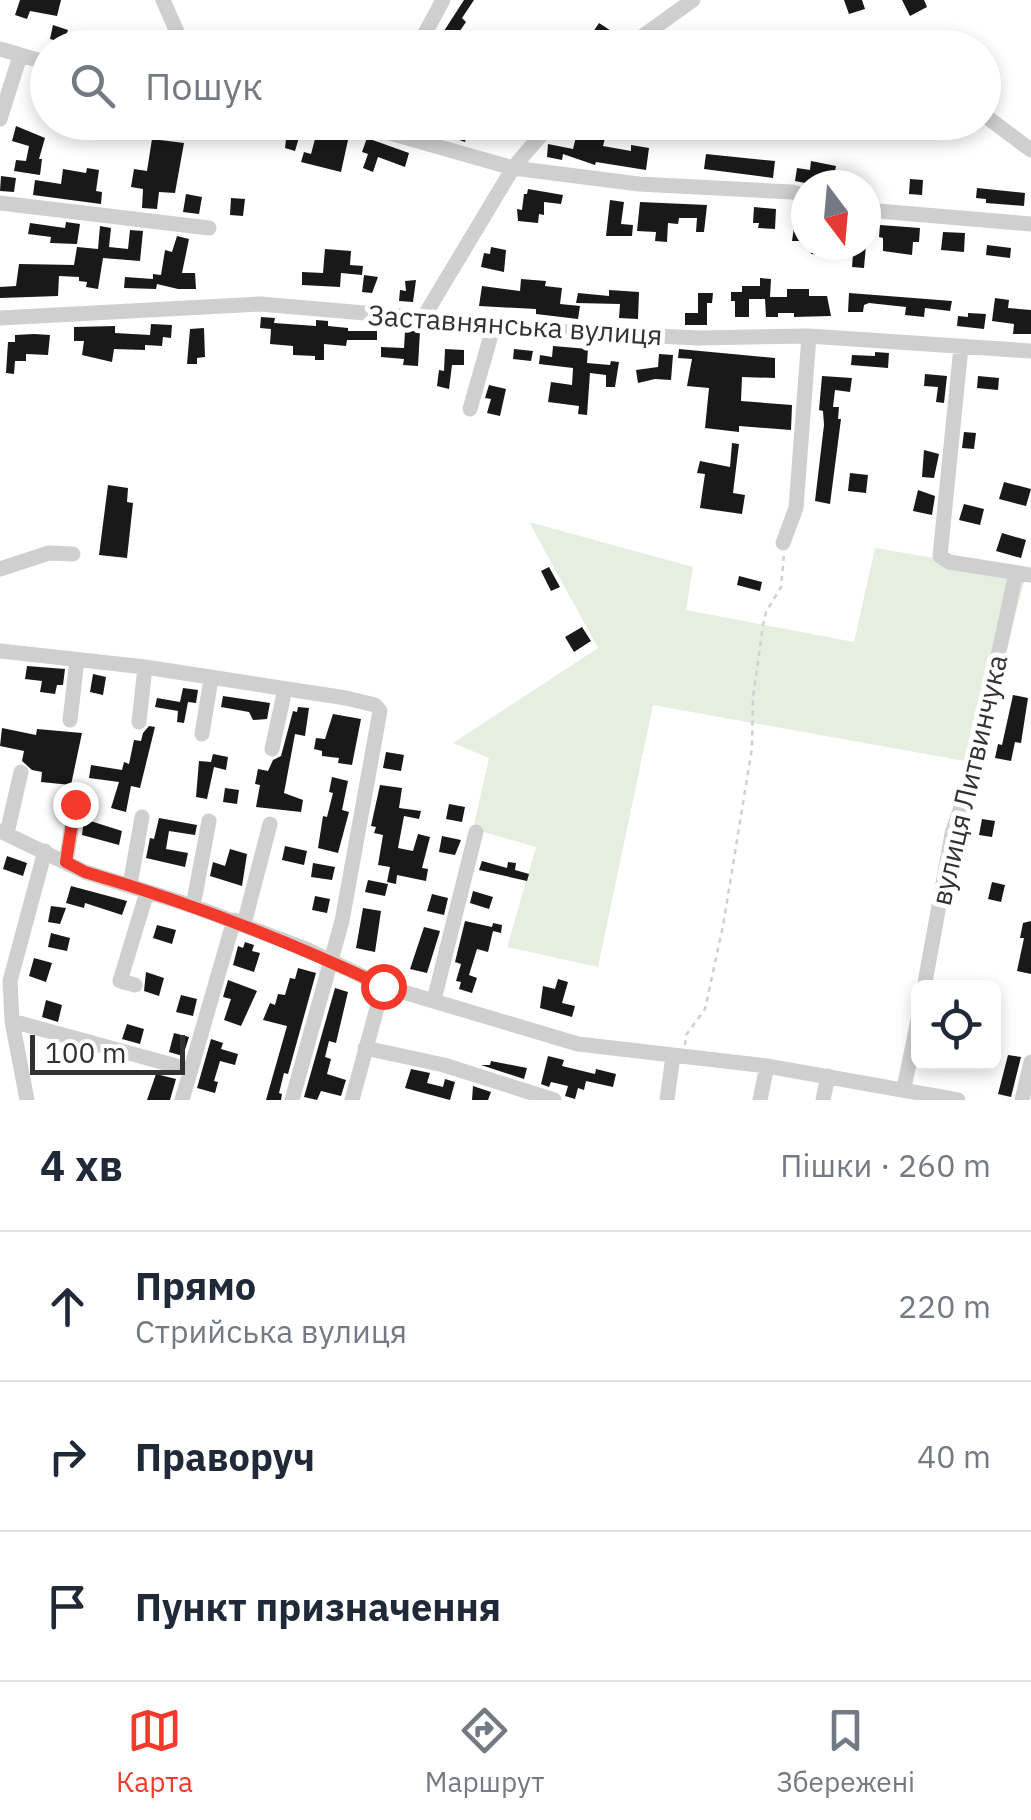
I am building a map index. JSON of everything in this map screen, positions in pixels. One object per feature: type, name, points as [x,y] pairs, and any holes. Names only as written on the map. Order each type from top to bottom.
[{"type":"street","points":[[163,0],[176,30]]},
{"type":"street","points":[[427,30],[444,0]]},
{"type":"street","points":[[651,30],[693,0]]},
{"type":"street","points":[[0,48],[30,58]]},
{"type":"street","points":[[0,118],[20,56]]},
{"type":"street","points":[[1001,128],[1031,150]]},
{"type":"street","points":[[422,140],[514,168],[639,184],[791,192]]},
{"type":"street","points":[[422,318],[514,168],[537,140]]},
{"type":"street","points":[[0,203],[209,228]]},
{"type":"street","points":[[881,211],[1031,224]]},
{"type":"street","name":"Заставнянська вулиця","points":[[0,318],[260,304],[493,328],[698,338],[810,336],[1031,350]]},
{"type":"street","points":[[470,409],[493,328]]},
{"type":"street","points":[[783,542],[796,508],[810,336]]},
{"type":"street","points":[[960,347],[940,556],[949,562],[1024,574]]},
{"type":"street","points":[[0,570],[50,553],[72,554]]},
{"type":"street","name":"вулиця Литвинчука","points":[[925,980],[952,834],[976,760],[1024,574]]},
{"type":"street","points":[[0,651],[145,667],[346,698],[380,711],[332,962],[292,1100]]},
{"type":"street","points":[[70,720],[77,660]]},
{"type":"street","points":[[139,722],[145,667]]},
{"type":"street","points":[[202,734],[211,679]]},
{"type":"street","points":[[272,749],[285,689]]},
{"type":"street","points":[[21,772],[4,832],[85,872],[239,922],[383,986],[578,1044],[766,1066],[958,1100]]},
{"type":"street","points":[[66,862],[76,798]]},
{"type":"street","points":[[130,885],[142,817]]},
{"type":"street","points":[[193,906],[209,821]]},
{"type":"street","points":[[182,1100],[270,824]]},
{"type":"street","points":[[434,1000],[476,832]]},
{"type":"street","points":[[27,1100],[6,1016],[5,981],[45,851]]},
{"type":"street","points":[[135,985],[120,980],[146,892]]},
{"type":"street","points":[[352,1100],[383,986]]},
{"type":"street","points":[[6,1016],[191,1070]]},
{"type":"street","points":[[365,1048],[444,1065],[554,1100]]},
{"type":"street","points":[[666,1100],[680,1056]]},
{"type":"street","points":[[1022,1100],[1031,1062]]},
{"type":"street","points":[[906,1093],[911,1063]]},
{"type":"street","points":[[760,1100],[766,1066]]},
{"type":"street","points":[[823,1100],[828,1076]]},
{"type":"path","points":[[680,1056],[686,1035],[705,1009],[723,926],[752,748],[753,698],[763,625],[785,572],[783,542]]},
{"type":"green space","points":[[529,522],[693,567],[686,610],[854,642],[875,548],[1025,579],[976,763],[653,705],[598,967],[507,947],[536,847],[473,829],[489,758],[453,743],[598,648]]},
{"type":"building","points":[[20,0],[61,0],[57,16],[30,11],[27,19],[15,15]]},
{"type":"building","points":[[464,0],[474,0],[462,18],[466,22],[460,30],[445,30]]},
{"type":"building","points":[[844,0],[862,0],[865,9],[849,14]]},
{"type":"building","points":[[902,0],[924,0],[927,7],[910,16]]},
{"type":"building","points":[[16,126],[30,132],[30,140],[44,140],[39,159],[40,175],[14,171],[16,160],[26,161],[29,146],[12,141]]},
{"type":"building","points":[[152,140],[184,143],[175,193],[159,192],[157,209],[142,208],[143,189],[131,187],[134,169],[147,171]]},
{"type":"building","points":[[286,140],[298,140],[295,151],[285,148]]},
{"type":"building","points":[[315,140],[348,140],[341,172],[301,162],[304,152],[311,154]]},
{"type":"building","points":[[366,140],[373,140],[409,153],[405,167],[378,157],[373,172],[363,168],[368,154],[362,152]]},
{"type":"building","points":[[575,140],[604,140],[603,146],[631,151],[631,145],[649,148],[646,170],[596,162],[595,165],[563,154],[562,160],[547,157],[548,144],[573,149]]},
{"type":"building","points":[[706,154],[775,161],[773,178],[704,169]]},
{"type":"building","points":[[811,161],[836,166],[835,170],[810,170]]},
{"type":"building","points":[[87,168],[99,170],[96,191],[102,192],[101,204],[33,195],[35,180],[61,184],[63,169],[86,173]]},
{"type":"building","points":[[1,176],[16,178],[14,192],[0,191]]},
{"type":"building","points":[[910,179],[923,180],[922,195],[909,194]]},
{"type":"building","points":[[977,188],[1025,193],[1024,206],[986,203],[986,199],[976,198]]},
{"type":"building","points":[[528,189],[563,195],[561,204],[544,202],[544,215],[539,214],[538,223],[518,221],[517,209],[522,210]]},
{"type":"building","points":[[186,194],[202,197],[199,214],[183,212]]},
{"type":"building","points":[[231,198],[245,199],[243,216],[230,215]]},
{"type":"building","points":[[610,200],[624,202],[621,224],[633,225],[632,236],[606,236]]},
{"type":"building","points":[[640,202],[707,205],[704,232],[696,232],[697,218],[679,218],[678,224],[668,223],[667,242],[655,241],[656,232],[637,231]]},
{"type":"building","points":[[754,207],[776,209],[775,229],[758,228],[759,223],[753,223]]},
{"type":"building","points":[[66,222],[80,224],[77,244],[50,243],[51,237],[28,234],[30,223],[65,228]]},
{"type":"building","points":[[881,225],[920,228],[919,242],[913,242],[912,255],[883,251]]},
{"type":"building","points":[[100,226],[111,228],[109,247],[128,249],[130,230],[143,231],[140,261],[103,258],[98,289],[86,287],[87,282],[79,281],[79,277],[59,276],[58,296],[0,298],[0,287],[16,286],[19,264],[74,265],[77,247],[98,249]]},
{"type":"building","points":[[943,232],[965,233],[964,252],[941,250]]},
{"type":"building","points":[[177,236],[189,239],[182,273],[195,273],[196,289],[157,284],[156,289],[124,288],[125,277],[153,279],[153,274],[161,275],[165,250],[172,252]]},
{"type":"building","points":[[987,245],[1011,248],[1010,258],[986,255]]},
{"type":"building","points":[[491,247],[506,250],[504,272],[481,267],[484,253],[490,254]]},
{"type":"building","points":[[325,249],[351,251],[350,265],[363,266],[362,275],[341,273],[340,287],[302,285],[302,272],[323,273]]},
{"type":"building","points":[[853,260],[865,260],[864,268],[852,267]]},
{"type":"building","points":[[364,275],[378,277],[372,293],[362,292]]},
{"type":"building","points":[[760,278],[771,279],[770,297],[787,297],[787,289],[809,289],[809,296],[827,296],[831,316],[794,317],[794,313],[778,313],[778,317],[766,317],[765,299],[749,299],[749,317],[735,317],[731,292],[742,292],[742,286],[760,286]]},
{"type":"building","points":[[521,279],[546,281],[545,286],[562,288],[560,304],[580,306],[578,319],[536,314],[536,309],[479,306],[482,286],[520,291]]},
{"type":"building","points":[[416,280],[413,302],[399,301],[400,290],[406,291],[405,281]]},
{"type":"building","points":[[609,290],[639,292],[638,319],[619,318],[620,304],[576,303],[578,293],[609,296]]},
{"type":"building","points":[[698,293],[713,293],[712,303],[707,303],[707,325],[685,325],[685,313],[698,313]]},
{"type":"building","points":[[849,293],[952,301],[950,311],[925,308],[924,317],[905,315],[906,307],[869,303],[864,305],[863,312],[848,312]]},
{"type":"building","points":[[995,298],[1009,300],[1008,308],[1031,310],[1031,334],[1013,334],[1014,324],[992,321]]},
{"type":"building","points":[[968,313],[986,314],[984,329],[957,326],[958,316],[968,317]]},
{"type":"building","points":[[261,317],[275,318],[274,323],[316,326],[316,320],[328,321],[328,326],[348,331],[377,331],[377,340],[347,340],[346,346],[324,344],[324,360],[315,360],[315,356],[293,355],[293,346],[270,344],[271,329],[260,328]]},
{"type":"building","points":[[151,324],[172,325],[171,338],[163,337],[162,346],[145,345],[145,350],[114,349],[112,362],[82,355],[84,341],[74,341],[74,327],[115,326],[115,333],[150,335]]},
{"type":"building","points":[[204,328],[205,357],[197,358],[197,364],[187,364],[190,329]]},
{"type":"building","points":[[405,331],[420,331],[418,366],[403,365],[404,359],[381,357],[381,347],[404,348]]},
{"type":"building","points":[[15,335],[50,335],[48,355],[26,354],[26,361],[15,361],[14,374],[6,373],[8,342],[15,342]]},
{"type":"building","points":[[553,346],[588,349],[587,363],[619,362],[615,387],[606,387],[606,375],[590,373],[587,415],[578,414],[579,406],[548,402],[551,382],[572,385],[573,368],[539,364],[540,355],[552,357]]},
{"type":"building","points":[[445,349],[464,350],[464,365],[452,365],[449,389],[437,386],[439,370],[444,371]]},
{"type":"building","points":[[514,349],[533,351],[531,361],[513,359]]},
{"type":"building","points":[[679,349],[775,358],[775,378],[742,377],[741,401],[792,405],[791,430],[739,426],[739,432],[705,428],[709,388],[687,386],[692,359],[678,358]]},
{"type":"building","points":[[875,352],[889,353],[888,368],[851,365],[852,355],[875,356]]},
{"type":"building","points":[[659,354],[673,355],[671,380],[638,383],[636,370],[658,367]]},
{"type":"building","points":[[925,374],[947,376],[944,403],[936,402],[938,387],[924,386]]},
{"type":"building","points":[[822,376],[852,378],[850,392],[835,390],[833,407],[839,407],[841,419],[830,504],[815,501],[824,425],[823,411],[819,410]]},
{"type":"building","points":[[978,376],[999,378],[998,390],[977,388]]},
{"type":"building","points":[[489,385],[506,389],[500,416],[487,413],[491,399],[485,398]]},
{"type":"building","points":[[964,432],[976,433],[974,449],[962,448]]},
{"type":"building","points":[[732,443],[739,444],[733,493],[745,495],[742,514],[700,508],[705,474],[697,473],[700,461],[730,467]]},
{"type":"building","points":[[924,450],[939,454],[934,478],[922,477]]},
{"type":"building","points":[[850,473],[868,475],[866,493],[848,491]]},
{"type":"building","points":[[1004,482],[1031,489],[1026,506],[999,499]]},
{"type":"building","points":[[108,485],[128,488],[127,502],[133,503],[127,558],[99,555]]},
{"type":"building","points":[[918,490],[935,496],[932,515],[913,511]]},
{"type":"building","points":[[964,504],[984,509],[980,525],[959,520]]},
{"type":"building","points":[[1002,533],[1026,540],[1021,558],[996,551]]},
{"type":"building","points":[[549,567],[560,587],[551,591],[541,571]]},
{"type":"building","points":[[739,576],[762,582],[760,591],[737,585]]},
{"type":"building","points":[[582,627],[591,641],[574,652],[565,637]]},
{"type":"building","points":[[27,666],[65,669],[63,685],[57,685],[55,694],[40,692],[42,681],[25,679]]},
{"type":"building","points":[[93,674],[106,677],[103,695],[90,692]]},
{"type":"building","points":[[183,688],[198,690],[196,703],[188,702],[184,723],[177,722],[178,711],[155,707],[157,698],[180,702]]},
{"type":"building","points":[[1013,695],[1028,698],[1021,743],[1015,742],[1011,761],[995,758],[998,744],[1002,745]]},
{"type":"building","points":[[223,696],[270,703],[267,719],[253,720],[249,712],[221,707]]},
{"type":"building","points":[[298,707],[309,708],[305,736],[295,734],[284,793],[303,800],[301,812],[256,807],[258,769],[268,771],[273,760],[281,756],[293,711],[297,712]]},
{"type":"building","points":[[333,714],[361,719],[352,765],[338,763],[339,758],[322,756],[322,751],[314,749],[316,738],[325,739]]},
{"type":"building","points":[[149,726],[155,727],[140,788],[131,786],[126,812],[111,808],[119,782],[89,778],[91,765],[122,770],[124,762],[129,764],[134,740],[141,741]]},
{"type":"building","points":[[2,728],[36,735],[37,729],[82,733],[71,785],[41,782],[42,772],[32,770],[22,761],[24,751],[0,746]]},
{"type":"building","points":[[386,752],[404,755],[401,771],[383,768]]},
{"type":"building","points":[[213,754],[228,757],[226,770],[214,767],[207,799],[196,797],[199,761],[211,762]]},
{"type":"building","points":[[332,777],[348,781],[342,810],[349,812],[338,853],[318,848],[323,816],[327,817],[333,793],[329,792]]},
{"type":"building","points":[[380,785],[402,788],[399,808],[421,811],[419,819],[404,816],[398,848],[413,851],[418,834],[430,837],[422,868],[428,869],[426,881],[397,875],[396,884],[387,882],[390,867],[378,865],[383,835],[374,833],[376,827],[371,826]]},
{"type":"building","points":[[225,788],[239,790],[237,804],[223,802]]},
{"type":"building","points":[[449,804],[465,807],[462,822],[446,819]]},
{"type":"building","points":[[159,818],[197,825],[195,835],[169,831],[166,849],[188,853],[185,867],[146,858]]},
{"type":"building","points":[[84,819],[122,831],[119,845],[82,835]]},
{"type":"building","points":[[982,819],[995,821],[992,837],[979,835]]},
{"type":"building","points":[[442,836],[461,840],[455,855],[439,852]]},
{"type":"building","points":[[285,846],[307,851],[304,865],[282,860]]},
{"type":"building","points":[[230,849],[247,854],[242,886],[210,876],[213,862],[225,866]]},
{"type":"building","points":[[7,856],[27,863],[23,876],[3,869]]},
{"type":"building","points":[[482,861],[507,868],[508,862],[516,863],[515,870],[529,874],[527,881],[479,870]]},
{"type":"building","points":[[313,863],[335,867],[332,880],[311,877]]},
{"type":"building","points":[[368,880],[388,884],[385,896],[365,892]]},
{"type":"building","points":[[992,882],[1005,885],[1001,902],[988,899]]},
{"type":"building","points":[[71,886],[127,901],[122,915],[85,903],[84,908],[66,903]]},
{"type":"building","points":[[473,891],[493,897],[489,909],[470,903]]},
{"type":"building","points":[[432,894],[448,898],[444,915],[427,911]]},
{"type":"building","points":[[315,896],[330,899],[327,913],[312,910]]},
{"type":"building","points":[[51,906],[66,908],[60,924],[48,922]]},
{"type":"building","points":[[363,908],[381,911],[375,952],[356,948]]},
{"type":"building","points":[[465,921],[492,927],[493,923],[502,925],[501,933],[493,931],[488,952],[477,949],[469,975],[477,978],[472,993],[459,989],[461,982],[456,981],[461,964],[455,962]]},
{"type":"building","points":[[1031,921],[1031,974],[1017,971],[1023,923]]},
{"type":"building","points":[[157,925],[176,930],[172,944],[153,938]]},
{"type":"building","points":[[424,927],[440,931],[427,973],[410,969]]},
{"type":"building","points":[[51,933],[70,938],[67,951],[48,947]]},
{"type":"building","points":[[245,942],[254,945],[252,951],[260,953],[254,972],[233,965],[238,946],[243,948]]},
{"type":"building","points":[[34,958],[52,963],[46,982],[29,976]]},
{"type":"building","points":[[298,968],[316,973],[288,1074],[284,1073],[281,1100],[266,1100],[287,1026],[263,1020],[270,1003],[275,1005],[278,994],[285,995]]},
{"type":"building","points":[[146,972],[164,978],[159,996],[144,991]]},
{"type":"building","points":[[558,979],[568,982],[562,1003],[575,1006],[572,1017],[540,1008],[543,986],[555,989]]},
{"type":"building","points":[[228,980],[257,991],[241,1026],[224,1020],[231,999],[223,997]]},
{"type":"building","points":[[335,988],[348,992],[336,1043],[329,1041],[325,1057],[331,1059],[327,1074],[346,1080],[341,1096],[321,1091],[317,1100],[304,1097]]},
{"type":"building","points":[[181,995],[197,999],[193,1016],[176,1012]]},
{"type":"building","points":[[46,1000],[62,1005],[58,1022],[42,1017]]},
{"type":"building","points":[[127,1024],[144,1029],[140,1044],[122,1039]]},
{"type":"building","points":[[174,1033],[189,1037],[183,1056],[169,1052]]},
{"type":"building","points":[[211,1039],[223,1043],[221,1049],[238,1054],[235,1065],[220,1061],[215,1093],[197,1088]]},
{"type":"building","points":[[1008,1055],[1021,1057],[1011,1097],[998,1094]]},
{"type":"building","points":[[548,1056],[564,1060],[562,1066],[595,1074],[596,1069],[616,1074],[613,1087],[586,1081],[584,1090],[578,1088],[575,1099],[565,1096],[568,1086],[541,1084]]},
{"type":"building","points":[[491,1061],[527,1068],[524,1079],[481,1065],[490,1065]]},
{"type":"building","points":[[411,1069],[430,1073],[427,1083],[443,1087],[445,1079],[455,1082],[450,1100],[405,1088]]},
{"type":"building","points":[[156,1074],[176,1079],[170,1100],[147,1100]]},
{"type":"building","points":[[473,1086],[491,1092],[488,1100],[472,1100]]},
{"type":"route","points":[[75,804],[66,862],[85,872],[244,924],[383,986]]}]
